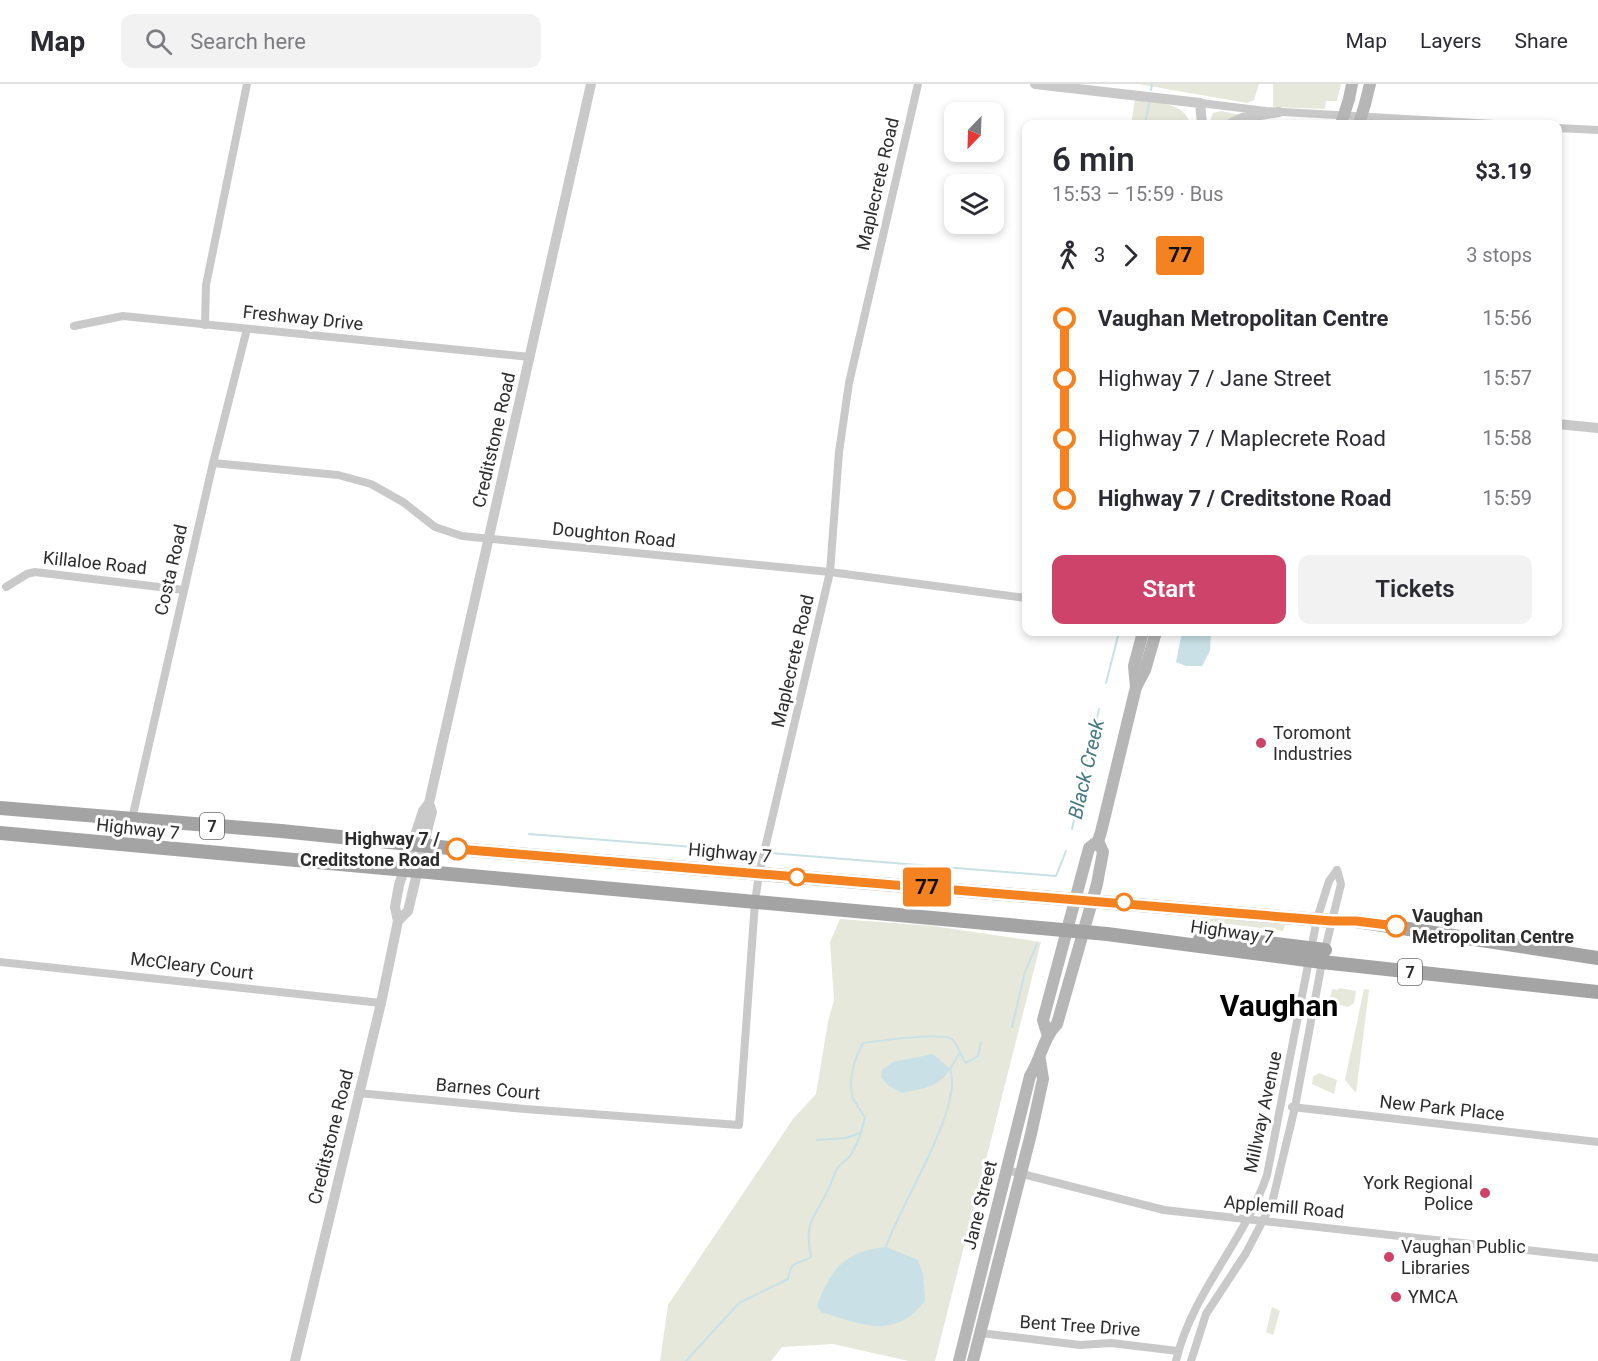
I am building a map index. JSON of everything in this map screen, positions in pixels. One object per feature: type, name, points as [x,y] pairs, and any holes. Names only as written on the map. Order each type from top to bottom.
[{"type":"main road","points":[[1342,120],[1352,84]]},
{"type":"main road","points":[[1360,120],[1370,84]]},
{"type":"main road","name":"Jane Street","points":[[1136,687],[1134,666],[1142,636]]},
{"type":"main road","name":"Jane Street","points":[[959,1361],[1030,1076],[1040,1060],[1047,1033],[1043,1020],[1078,899],[1089,848],[1098,840],[1136,687],[1145,670],[1155,636]]},
{"type":"main road","name":"Highway 7","points":[[0,807],[759,874],[1332,921],[1356,921],[1598,958]]},
{"type":"main road","name":"Highway 7","points":[[0,833],[1316,955],[1598,992]]},
{"type":"main road","name":"Jane Street","points":[[1047,1033],[1057,1024],[1084,933],[1103,852],[1098,840]]},
{"type":"main road","name":"Jane Street","points":[[973,1361],[1043,1079],[1040,1060]]},
{"type":"street","points":[[205,325],[206,285],[247,84]]},
{"type":"street","name":"Creditstone Road","points":[[295,1361],[381,1003],[398,921],[395,907],[403,872],[419,844],[432,812],[429,803],[591,84]]},
{"type":"street","name":"Maplecrete Road","points":[[615,1116],[739,1125],[754,902],[830,572],[839,453],[849,383],[918,84]]},
{"type":"street","points":[[1035,84],[1279,112],[1419,120]]},
{"type":"street","points":[[1200,103],[1202,120]]},
{"type":"street","points":[[1238,120],[1279,112]]},
{"type":"street","points":[[1562,128],[1598,130]]},
{"type":"street","name":"Freshway Drive","points":[[74,326],[123,316],[530,357]]},
{"type":"street","name":"Costa Road","points":[[132,819],[213,463],[247,329]]},
{"type":"street","points":[[1562,424],[1598,428]]},
{"type":"street","name":"Doughton Road","points":[[213,463],[338,475],[359,480],[390,494],[442,530],[489,539],[830,572],[1022,597]]},
{"type":"street","name":"Killaloe Road","points":[[6,586],[35,572],[184,590]]},
{"type":"street","name":"Creditstone Road","points":[[398,921],[408,911],[417,873],[419,844]]},
{"type":"street","name":"Millway Avenue","points":[[1176,1361],[1197,1302],[1248,1220],[1268,1174],[1316,955],[1332,921],[1341,884],[1337,870],[1329,881],[1317,919],[1316,955],[1295,1107],[1272,1203],[1246,1253],[1206,1314],[1191,1361]]},
{"type":"street","name":"McCleary Court","points":[[0,962],[381,1003]]},
{"type":"street","name":"Barnes Court","points":[[358,1093],[615,1116]]},
{"type":"street","name":"New Park Place","points":[[1282,1106],[1598,1142]]},
{"type":"street","name":"Applemill Road","points":[[1007,1170],[1164,1210],[1598,1258]]},
{"type":"street","name":"Bent Tree Drive","points":[[980,1333],[1080,1345],[1111,1343],[1178,1351]]},
{"type":"shaded area","points":[[1138,84],[1259,84],[1254,100],[1247,103]]},
{"type":"shaded area","points":[[1273,84],[1341,84],[1337,101],[1326,101],[1325,109],[1273,107]]},
{"type":"shaded area","points":[[1135,100],[1168,104],[1182,111],[1188,120],[1132,120]]},
{"type":"shaded area","points":[[1221,111],[1241,115],[1231,120],[1210,120],[1213,113]]},
{"type":"shaded area","points":[[840,919],[933,926],[1041,942],[935,1361],[909,1361],[833,1344],[782,1347],[771,1361],[660,1361],[668,1305],[793,1119],[816,1094],[834,1000],[830,942]]},
{"type":"shaded area","points":[[1191,919],[1286,922],[1283,931]]},
{"type":"shaded area","points":[[1339,988],[1356,991],[1354,1003],[1348,1007],[1334,1003],[1330,998],[1332,989],[1338,990]]},
{"type":"shaded area","points":[[1364,989],[1369,990],[1356,1093],[1345,1080]]},
{"type":"shaded area","points":[[1319,1073],[1337,1080],[1334,1094],[1312,1084],[1313,1077]]},
{"type":"shaded area","points":[[1272,1307],[1280,1311],[1273,1335],[1266,1332]]},
{"type":"water","points":[[1181,636],[1211,636],[1210,651],[1202,666],[1186,666],[1176,662]]},
{"type":"water","points":[[933,1054],[950,1069],[941,1080],[929,1086],[902,1093],[889,1086],[881,1077],[882,1070],[893,1062]]},
{"type":"water","points":[[886,1247],[918,1260],[923,1274],[925,1301],[913,1313],[901,1321],[876,1326],[821,1312],[817,1306],[822,1293],[841,1264],[860,1253]]},
{"type":"waterway","name":"Black Creek","points":[[1151,90],[1152,84]]},
{"type":"waterway","name":"Black Creek","points":[[1146,120],[1149,104]]},
{"type":"waterway","name":"Black Creek","points":[[1106,683],[1118,636]]},
{"type":"waterway","name":"Black Creek","points":[[1072,829],[1099,709]]},
{"type":"waterway","points":[[529,834],[756,852]]},
{"type":"waterway","points":[[770,853],[1056,876],[1066,851]]},
{"type":"waterway","name":"Black Creek","points":[[1012,1027],[1025,972],[1037,944]]},
{"type":"waterway","name":"Black Creek","points":[[686,1361],[739,1303],[788,1279],[795,1264],[811,1257],[809,1245],[811,1222],[834,1174],[853,1152],[864,1123],[865,1118],[851,1091],[851,1077],[863,1043],[946,1037],[954,1041],[966,1063],[978,1056],[981,1042]]},
{"type":"waterway","points":[[886,1247],[940,1131],[952,1085],[950,1069],[959,1054]]},
{"type":"waterway","points":[[817,1140],[846,1138],[860,1133]]},
{"type":"bus line","name":"77","points":[[457,849],[1396,926]]},
{"type":"place","name":"Toromont Industries","points":[[1261,743]]},
{"type":"place","name":"Highway 7 / Creditstone Road","points":[[457,849]]},
{"type":"place","name":"Vaughan Metropolitan Centre","points":[[1396,926]]},
{"type":"place","name":"York Regional Police","points":[[1485,1193]]},
{"type":"place","name":"Vaughan Public Libraries","points":[[1389,1257]]},
{"type":"place","name":"YMCA","points":[[1396,1297]]},
{"type":"district","name":"Vaughan","points":[[1279,1006]]}]
